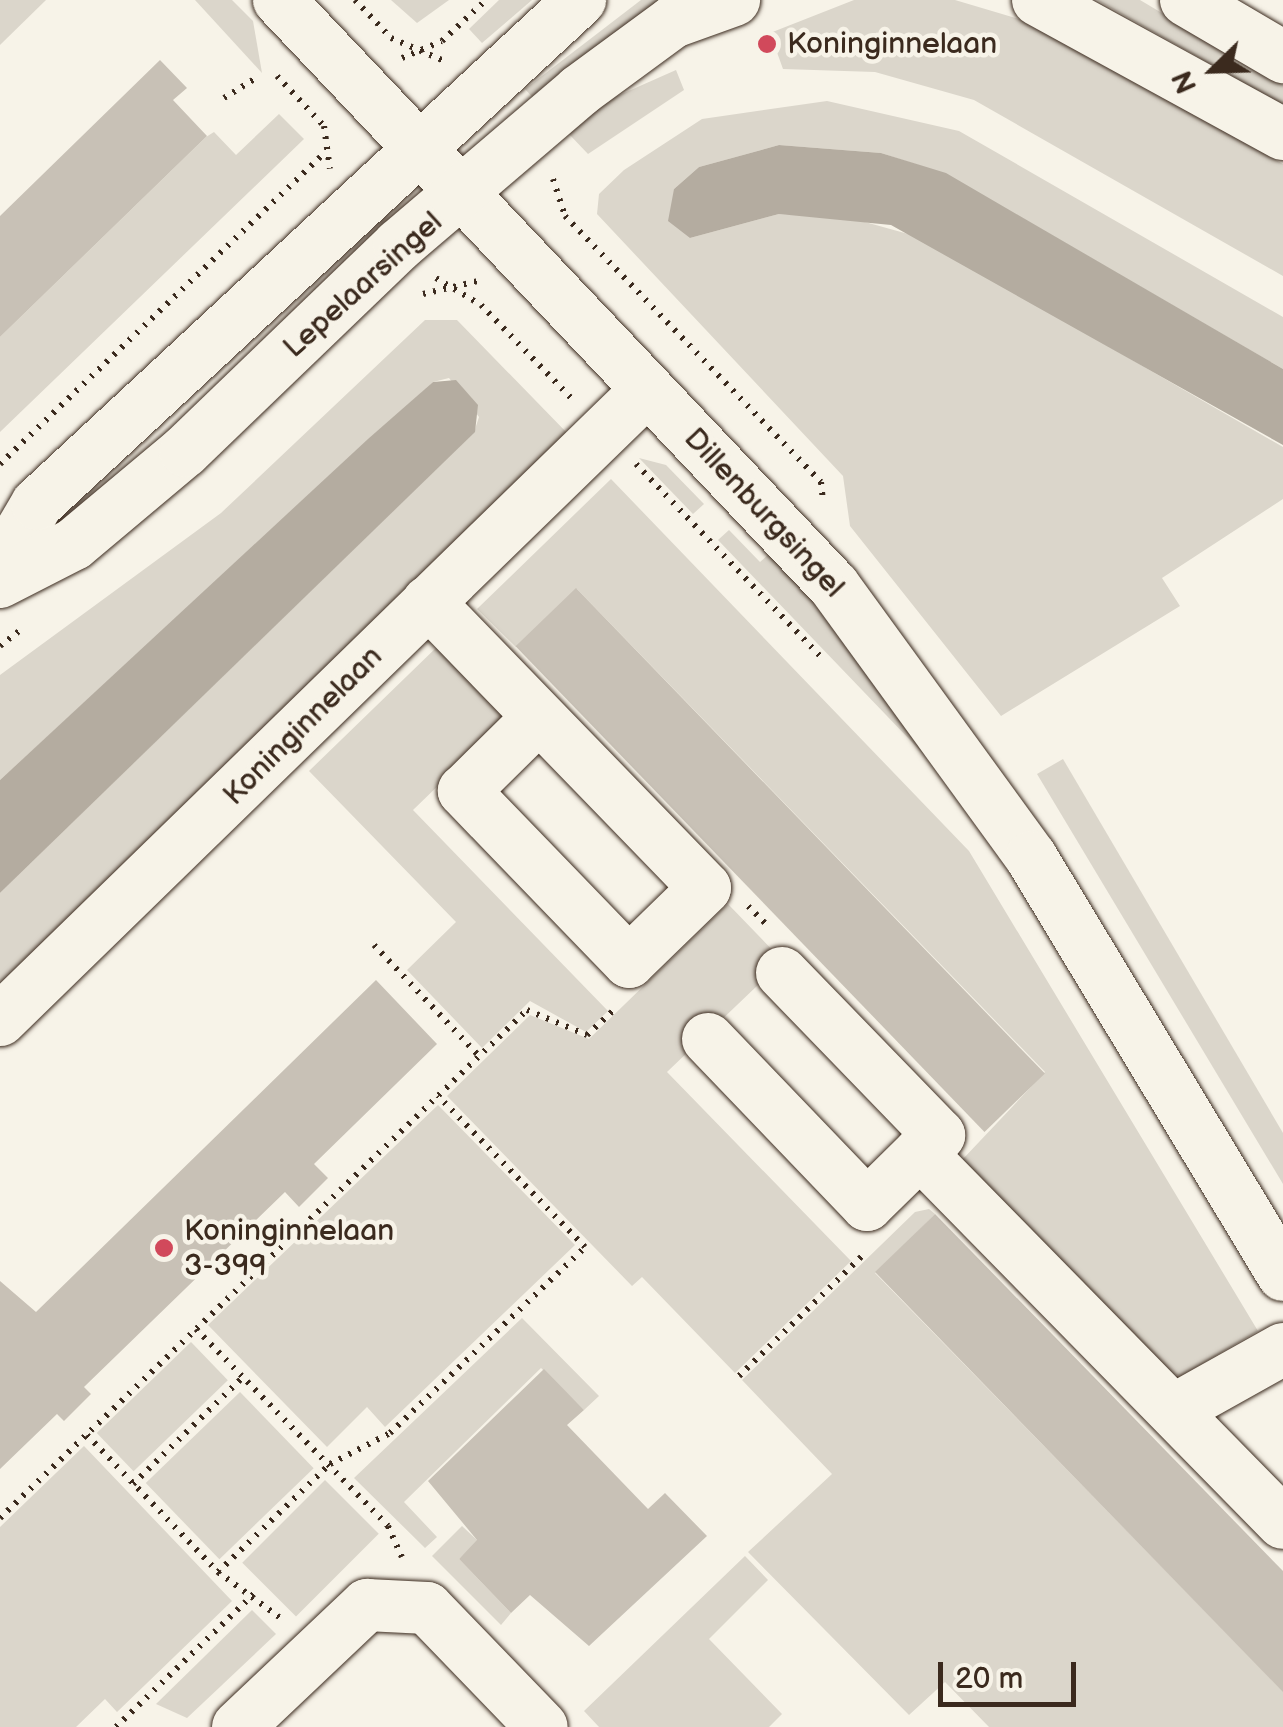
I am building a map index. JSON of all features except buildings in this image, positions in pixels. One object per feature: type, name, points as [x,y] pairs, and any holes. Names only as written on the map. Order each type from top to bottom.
[{"type":"street","name":"Dillenburgsingel","points":[[279,0],[834,586],[932,710],[1032,857],[1283,1275]]},
{"type":"street","name":"Lepelaarsingel","points":[[0,566],[38,504],[416,144],[580,0]]},
{"type":"street","name":"Lepelaarsingel","points":[[0,582],[74,544],[186,451],[399,245],[465,196],[579,91],[673,22],[734,0]]},
{"type":"street","points":[[1038,0],[1283,134]]},
{"type":"street","points":[[1186,0],[1283,57]]},
{"type":"street","name":"Koninginnelaan","points":[[0,1020],[648,389]]},
{"type":"street","points":[[428,602],[706,888],[629,962],[464,792],[539,717]]},
{"type":"street","points":[[708,1039],[867,1205],[938,1136],[782,973]]},
{"type":"street","points":[[920,1153],[1283,1524]]},
{"type":"street","points":[[1174,1410],[1283,1349]]},
{"type":"street","points":[[238,1727],[367,1605],[427,1608],[542,1727]]},
{"type":"path","points":[[354,0],[390,38],[418,51],[486,0]]},
{"type":"path","points":[[224,98],[256,78]]},
{"type":"path","points":[[0,464],[322,155]]},
{"type":"path","name":"Dillenburgsingel","points":[[453,287],[604,432],[833,670]]},
{"type":"path","points":[[0,646],[26,626]]},
{"type":"path","points":[[706,888],[722,905],[734,892],[798,956],[782,973]]},
{"type":"path","points":[[374,945],[479,1056]]},
{"type":"path","points":[[0,1518],[527,1010],[587,1035],[622,1002]]},
{"type":"path","points":[[218,1572],[330,1464],[390,1433],[585,1246],[438,1096]]},
{"type":"path","points":[[739,1376],[890,1229],[867,1205]]},
{"type":"path","points":[[196,1329],[388,1526],[427,1608]]},
{"type":"path","points":[[133,1484],[243,1377]]},
{"type":"path","points":[[86,1435],[218,1572],[256,1592],[315,1654]]},
{"type":"path","points":[[116,1727],[256,1592]]},
{"type":"shaded area","points":[[0,0],[46,0],[0,45]]},
{"type":"shaded area","points":[[195,0],[232,0],[253,21],[262,73]]},
{"type":"shaded area","points":[[391,0],[449,0],[417,23]]},
{"type":"shaded area","points":[[499,0],[532,0],[482,43],[469,29]]},
{"type":"shaded area","points":[[641,0],[670,0],[534,99],[525,89]]},
{"type":"shaded area","points":[[854,0],[955,0],[1029,22],[1283,164],[1283,276],[974,100],[875,72],[783,69],[770,33]]},
{"type":"shaded area","points":[[1097,0],[1140,0],[1283,85],[1283,105]]},
{"type":"shaded area","points":[[676,70],[684,90],[588,154],[568,133],[606,101]]},
{"type":"shaded area","points":[[827,101],[959,131],[1283,317],[1283,369],[946,174],[881,153],[779,145],[699,167],[674,189],[690,238],[779,214],[847,217],[919,237],[1283,447],[1283,499],[1162,578],[1180,606],[1001,716],[850,526],[843,476],[597,214],[599,194],[624,170],[702,119]]},
{"type":"shaded area","points":[[279,114],[304,139],[0,432],[0,337],[206,137],[214,132],[236,155]]},
{"type":"shaded area","points":[[779,145],[881,153],[946,173],[1283,369],[1283,445],[891,225],[779,214],[690,238],[668,221],[674,189],[699,167]]},
{"type":"shaded area","points":[[425,320],[457,320],[570,436],[0,988],[0,893],[474,432],[479,417],[449,378],[433,382],[0,780],[0,675],[221,513]]},
{"type":"shaded area","points":[[456,380],[478,405],[475,432],[0,893],[0,780],[368,439],[433,382]]},
{"type":"shaded area","points":[[639,458],[666,465],[704,504],[693,514]]},
{"type":"shaded area","points":[[611,479],[969,851],[1258,1331],[1181,1376],[1169,1373],[962,1160],[1045,1072],[577,589],[516,647],[477,609]]},
{"type":"shaded area","points":[[729,530],[760,562],[770,553],[820,609],[934,765],[718,540]]},
{"type":"shaded area","points":[[440,644],[503,707],[503,723],[413,810],[608,1011],[586,1032],[530,1001],[482,1048],[407,970],[456,922],[309,771]]},
{"type":"shaded area","points":[[1063,759],[1283,1133],[1283,1184],[1037,774]]},
{"type":"shaded area","points":[[728,904],[783,961],[667,1072],[851,1261],[735,1373],[642,1277],[632,1286],[447,1096],[530,1015],[589,1039]]},
{"type":"shaded area","points":[[438,1105],[575,1245],[385,1427],[367,1407],[327,1447],[208,1325]]},
{"type":"shaded area","points":[[929,1209],[935,1214],[875,1273],[1283,1691],[1283,1727],[989,1727],[945,1682],[909,1715],[748,1552],[832,1474],[742,1380],[915,1212]]},
{"type":"shaded area","points":[[522,1318],[599,1396],[584,1410],[541,1368],[404,1502],[437,1537],[425,1548],[354,1478]]},
{"type":"shaded area","points":[[191,1342],[228,1380],[134,1471],[97,1433]]},
{"type":"shaded area","points":[[240,1392],[314,1468],[219,1559],[146,1483]]},
{"type":"shaded area","points":[[84,1446],[232,1601],[117,1712],[105,1699],[76,1727],[0,1727],[0,1527]]},
{"type":"shaded area","points":[[325,1480],[379,1534],[296,1616],[242,1563]]},
{"type":"shaded area","points":[[462,1526],[478,1541],[459,1559],[511,1613],[501,1625],[432,1556]]},
{"type":"shaded area","points":[[745,1556],[768,1580],[709,1639],[782,1714],[769,1727],[599,1727],[584,1711]]},
{"type":"shaded area","points":[[252,1610],[276,1634],[187,1718],[156,1704]]},
{"type":"place","name":"Koninginnelaan","points":[[767,44]]},
{"type":"place","name":"Koninginnelaan 3-399","points":[[164,1248]]}]
